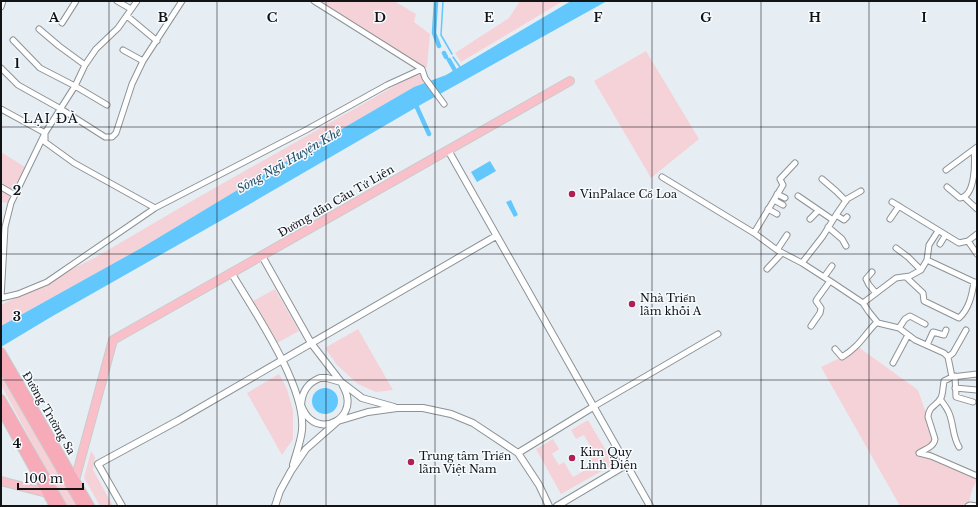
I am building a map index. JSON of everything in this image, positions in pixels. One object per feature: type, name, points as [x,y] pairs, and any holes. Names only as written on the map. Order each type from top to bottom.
[{"type":"highway","name":"Đường Trường Sa","points":[[1,352],[90,506]]},
{"type":"highway","name":"Đường Trường Sa","points":[[1,366],[82,506]]},
{"type":"highway","points":[[1,399],[62,506]]},
{"type":"highway","points":[[1,410],[54,506]]},
{"type":"main road","name":"Đường dẫn Cầu Tứ Liên","points":[[75,480],[113,340],[232,274],[570,81]]},
{"type":"main road","points":[[1,481],[47,493]]},
{"type":"street","points":[[1,7],[3,1]]},
{"type":"street","points":[[62,23],[76,1]]},
{"type":"street","points":[[117,1],[131,9]]},
{"type":"street","points":[[137,1],[118,28],[96,49],[85,65],[61,109],[45,133],[11,203],[5,227],[1,298],[18,294],[47,282],[155,208],[299,134],[387,85],[422,69]]},
{"type":"street","points":[[1,68],[18,85],[61,109],[105,137],[112,137],[116,133],[132,84],[143,61],[182,1]]},
{"type":"street","points":[[314,1],[422,69],[425,78],[444,104]]},
{"type":"street","points":[[127,16],[157,41]]},
{"type":"street","points":[[39,29],[85,65]]},
{"type":"street","points":[[13,40],[40,68],[107,105]]},
{"type":"street","points":[[124,50],[143,61]]},
{"type":"street","points":[[1,109],[45,133]]},
{"type":"street","points":[[45,133],[45,142],[74,163],[155,208]]},
{"type":"street","points":[[946,170],[975,149]]},
{"type":"street","points":[[964,197],[970,189],[973,178],[975,168],[975,149]]},
{"type":"street","points":[[448,150],[650,506]]},
{"type":"street","points":[[754,233],[783,184],[780,181],[780,178],[795,163]]},
{"type":"street","points":[[662,177],[754,233],[777,250],[802,263],[863,303],[877,322],[898,328],[908,335],[944,353],[948,357],[956,397],[973,402]]},
{"type":"street","points":[[822,179],[846,201]]},
{"type":"street","points":[[1,187],[15,195]]},
{"type":"street","points":[[947,187],[958,197],[964,197],[977,208]]},
{"type":"street","points":[[802,263],[823,236],[832,220],[846,201],[861,191]]},
{"type":"street","points":[[777,194],[785,198]]},
{"type":"street","points":[[798,196],[832,220]]},
{"type":"street","points":[[774,200],[783,204]]},
{"type":"street","points":[[892,202],[945,236],[959,243],[968,241],[977,234]]},
{"type":"street","points":[[890,219],[898,206]]},
{"type":"street","points":[[768,209],[776,214]]},
{"type":"street","points":[[810,219],[818,211]]},
{"type":"street","points":[[836,214],[842,220],[847,217]]},
{"type":"street","points":[[828,227],[842,239],[846,246]]},
{"type":"street","points":[[863,303],[896,278],[910,276],[921,270],[927,260],[929,245],[938,231]]},
{"type":"street","points":[[777,250],[787,235]]},
{"type":"street","points":[[122,506],[98,464],[496,236]]},
{"type":"street","points":[[940,244],[945,236]]},
{"type":"street","points":[[968,241],[977,254]]},
{"type":"street","points":[[896,248],[921,270]]},
{"type":"street","points":[[767,269],[782,253]]},
{"type":"street","points":[[262,256],[311,343],[341,382],[362,398],[398,408]]},
{"type":"street","points":[[906,277],[923,293],[924,301],[959,318],[964,314],[976,282],[927,260]]},
{"type":"street","points":[[824,277],[832,266]]},
{"type":"street","points":[[872,272],[866,279],[866,282],[876,293]]},
{"type":"street","points":[[232,274],[282,359],[308,418],[314,422],[328,424],[368,412],[398,408],[423,408],[451,414],[473,423],[518,453],[539,485],[549,506]]},
{"type":"street","points":[[811,326],[821,311],[820,305],[816,301],[830,281]]},
{"type":"street","points":[[898,328],[905,319],[910,316],[925,324]]},
{"type":"street","points":[[835,349],[842,357],[861,343],[877,322]]},
{"type":"street","points":[[927,345],[933,332],[944,335],[946,330]]},
{"type":"street","points":[[948,357],[953,352],[966,330]]},
{"type":"street","points":[[518,453],[718,334]]},
{"type":"street","points":[[893,363],[908,335]]},
{"type":"street","points":[[977,374],[953,376],[944,381],[940,399],[931,406],[928,414],[935,442],[932,446],[919,453],[932,456],[977,476]]},
{"type":"street","points":[[291,471],[302,430],[301,405],[303,391],[307,385],[320,378],[327,378],[341,382]]},
{"type":"street","points":[[275,506],[280,491],[306,449],[338,422],[346,411],[348,404],[347,397],[341,382]]},
{"type":"street","points":[[955,388],[977,390]]},
{"type":"street","points":[[940,399],[949,411],[954,436],[959,447]]},
{"type":"street","points":[[932,446],[932,456]]},
{"type":"street","points":[[557,506],[626,465]]},
{"type":"street","points":[[968,506],[977,506]]},
{"type":"shaded area","points":[[314,1],[394,1],[416,14],[414,22],[430,34],[427,67],[422,69]]},
{"type":"shaded area","points":[[520,1],[563,1],[461,62],[455,53],[509,18]]},
{"type":"shaded area","points":[[646,51],[699,139],[651,178],[594,81]]},
{"type":"shaded area","points":[[421,71],[425,83],[414,87],[254,180],[143,247],[1,326],[1,305],[96,257]]},
{"type":"shaded area","points":[[1,152],[25,167],[7,203],[1,202]]},
{"type":"shaded area","points":[[275,289],[299,331],[277,343],[253,301]]},
{"type":"shaded area","points":[[358,329],[393,390],[376,392],[358,384],[337,365],[325,348]]},
{"type":"shaded area","points":[[857,346],[918,390],[935,439],[932,446],[931,456],[977,476],[968,506],[900,506],[821,367],[842,357]]},
{"type":"shaded area","points":[[279,374],[287,389],[293,411],[293,439],[282,455],[247,393]]},
{"type":"shaded area","points":[[1,376],[78,506],[66,506],[1,385]]},
{"type":"shaded area","points":[[588,420],[614,464],[561,494],[536,449],[553,439],[559,449],[552,454],[559,465],[564,462],[573,477],[594,465],[585,450],[591,447],[584,435],[576,439],[571,430]]},
{"type":"shaded area","points":[[91,451],[95,457],[93,470],[113,506],[100,506],[84,478]]},
{"type":"water","name":"Sông Ngũ Huyện Khê","points":[[571,1],[607,1],[422,104],[1,347],[1,326],[143,247],[254,180],[414,87],[446,75]]},
{"type":"water","points":[[490,161],[496,171],[477,182],[471,172]]},
{"type":"water","points":[[511,200],[518,215],[514,217],[506,202]]},
{"type":"water","points":[[325,388],[334,392],[338,401],[334,410],[325,414],[316,410],[312,401],[316,392]]},
{"type":"waterway","points":[[436,1],[434,33],[439,46]]},
{"type":"waterway","points":[[443,1],[441,35],[452,54]]},
{"type":"waterway","points":[[444,53],[446,57]]},
{"type":"waterway","points":[[453,57],[460,67]]},
{"type":"waterway","points":[[449,60],[457,74]]},
{"type":"waterway","points":[[415,103],[429,134]]},
{"type":"place","name":"VinPalace Cổ Loa","points":[[572,194]]},
{"type":"place","name":"Nhà Triển lãm khối A","points":[[632,304]]},
{"type":"place","name":"Kim Quy Linh Điện","points":[[572,458]]},
{"type":"place","name":"Trung tâm Triển lãm Việt Nam","points":[[411,462]]},
{"type":"district","name":"LẠI ĐÀ","points":[[51,118]]}]
